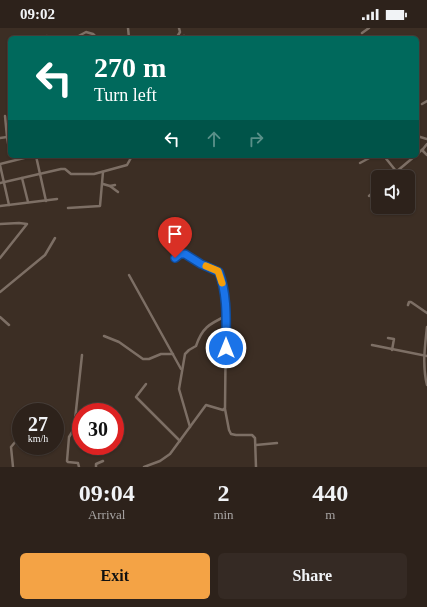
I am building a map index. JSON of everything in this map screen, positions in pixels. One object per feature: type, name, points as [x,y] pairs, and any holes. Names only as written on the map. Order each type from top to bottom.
[{"type":"street","points":[[362,33],[369,28]]},
{"type":"street","points":[[78,36],[88,30]]},
{"type":"street","points":[[422,104],[427,101]]},
{"type":"street","points":[[0,138],[8,136],[5,116]]},
{"type":"street","points":[[419,152],[427,144]]},
{"type":"street","points":[[423,149],[427,155]]},
{"type":"street","points":[[9,205],[0,165],[24,158]]},
{"type":"street","points":[[36,158],[46,201]]},
{"type":"street","points":[[0,183],[65,169],[69,173],[73,174],[94,174],[127,165],[131,158]]},
{"type":"street","points":[[360,163],[369,158]]},
{"type":"street","points":[[386,158],[395,170]]},
{"type":"street","points":[[397,170],[412,158]]},
{"type":"street","points":[[68,208],[100,206],[103,172]]},
{"type":"street","points":[[22,178],[28,202]]},
{"type":"street","points":[[103,184],[110,186],[118,192]]},
{"type":"street","points":[[110,186],[115,185]]},
{"type":"street","points":[[0,206],[58,199]]},
{"type":"street","points":[[0,224],[27,224],[0,258]]},
{"type":"street","points":[[0,292],[45,255],[56,238]]},
{"type":"street","points":[[175,258],[180,254],[185,254],[201,264],[218,271],[224,292],[226,316],[225,409],[229,430],[231,434],[252,435],[255,438],[256,467]]},
{"type":"street","points":[[129,275],[181,369]]},
{"type":"street","points":[[408,305],[408,302],[411,302],[427,313]]},
{"type":"street","points":[[190,427],[179,391],[181,369],[186,353],[196,346],[203,330],[217,320],[226,316]]},
{"type":"street","points":[[0,317],[9,326]]},
{"type":"street","points":[[427,327],[424,374],[427,385]]},
{"type":"street","points":[[104,336],[119,342],[143,359],[149,359],[161,354],[172,354]]},
{"type":"street","points":[[388,338],[394,339],[392,350]]},
{"type":"street","points":[[372,345],[392,350],[426,355]]},
{"type":"street","points":[[79,467],[78,463],[67,461],[69,437],[74,427],[82,355]]},
{"type":"street","points":[[146,384],[136,397],[180,441]]},
{"type":"street","points":[[144,467],[165,458],[180,441],[206,405],[223,410],[225,409]]},
{"type":"street","points":[[256,445],[277,443]]},
{"type":"street","points":[[12,446],[13,467]]},
{"type":"street","points":[[96,467],[96,464],[103,461]]},
{"type":"slow traffic","points":[[206,266],[218,271],[222,283]]},
{"type":"route","points":[[175,258],[180,254],[185,254],[201,264],[219,272],[226,302],[226,348]]}]
